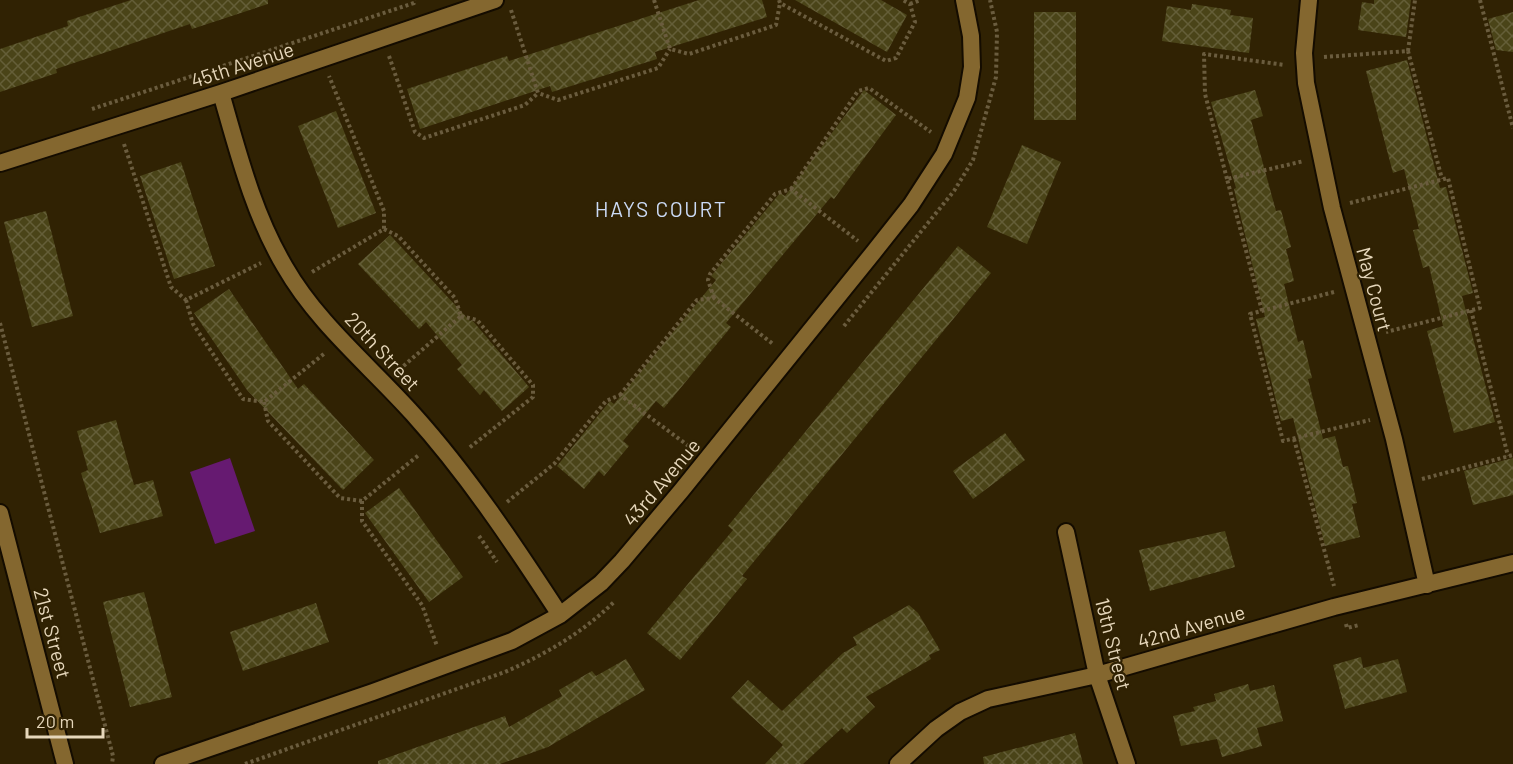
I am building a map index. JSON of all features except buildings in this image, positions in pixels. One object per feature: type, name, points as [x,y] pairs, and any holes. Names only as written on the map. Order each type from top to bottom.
[{"type":"street","name":"45th Avenue","points":[[0,163],[221,93],[495,0]]},
{"type":"street","name":"43rd Avenue","points":[[163,764],[512,641],[560,615],[601,583],[706,460],[873,253],[910,205],[949,145],[967,98],[972,67],[972,36],[964,0]]},
{"type":"street","name":"May Court","points":[[1309,0],[1297,62],[1306,83],[1332,208],[1404,484],[1427,585]]},
{"type":"street","name":"20th Street","points":[[221,93],[262,222],[295,283],[308,302],[384,383],[452,461],[560,615]]},
{"type":"street","name":"21st Street","points":[[0,513],[65,764]]},
{"type":"street","name":"19th Street","points":[[1066,532],[1097,675],[1127,764]]},
{"type":"street","name":"42nd Avenue","points":[[898,764],[944,723],[988,699],[1097,675],[1340,606],[1513,563]]},
{"type":"path","points":[[88,111],[414,3],[415,0]]},
{"type":"path","points":[[508,0],[538,93]]},
{"type":"path","points":[[654,0],[670,49]]},
{"type":"path","points":[[670,49],[689,54],[776,25],[780,2],[886,61],[896,58],[915,22],[910,4],[903,0]]},
{"type":"path","points":[[910,4],[921,0]]},
{"type":"path","points":[[1415,0],[1408,51],[1442,179]]},
{"type":"path","points":[[1480,0],[1513,128]]},
{"type":"path","points":[[377,15],[415,132],[424,138],[525,105],[538,93]]},
{"type":"path","points":[[314,36],[384,211],[384,229]]},
{"type":"path","points":[[538,93],[558,100],[658,68],[670,49]]},
{"type":"path","points":[[1262,311],[1205,94],[1204,54],[1297,62],[1408,51]]},
{"type":"path","points":[[789,357],[714,298],[708,280],[710,274],[775,194],[791,189],[858,91],[869,87],[973,160]]},
{"type":"path","points":[[110,103],[171,287],[186,300],[193,324],[243,399],[264,402],[325,353]]},
{"type":"path","points":[[1227,179],[1305,161]]},
{"type":"path","points":[[1332,208],[1448,178],[1480,308],[1366,337]]},
{"type":"path","points":[[791,189],[892,268]]},
{"type":"path","points":[[295,283],[384,229]]},
{"type":"path","points":[[384,229],[398,236],[455,298],[461,316]]},
{"type":"path","points":[[186,300],[261,263]]},
{"type":"path","points":[[1338,291],[1250,314],[1283,441],[1371,419]]},
{"type":"path","points":[[492,515],[554,464],[606,401],[620,395],[697,300],[714,298]]},
{"type":"path","points":[[1404,484],[1511,455],[1471,310]]},
{"type":"path","points":[[384,383],[461,316]]},
{"type":"path","points":[[452,461],[533,397],[534,385],[477,320],[461,316]]},
{"type":"path","points":[[0,323],[113,756],[112,764]]},
{"type":"path","points":[[620,395],[706,460]]},
{"type":"path","points":[[264,402],[268,421],[340,498],[362,501],[420,454]]},
{"type":"path","points":[[1294,438],[1347,628],[1369,622]]},
{"type":"path","points":[[362,501],[362,521],[422,605],[454,690]]},
{"type":"shaded area","points":[[230,458],[255,531],[215,544],[190,472]]},
{"type":"district","name":"HAYS COURT","points":[[661,208]]}]
